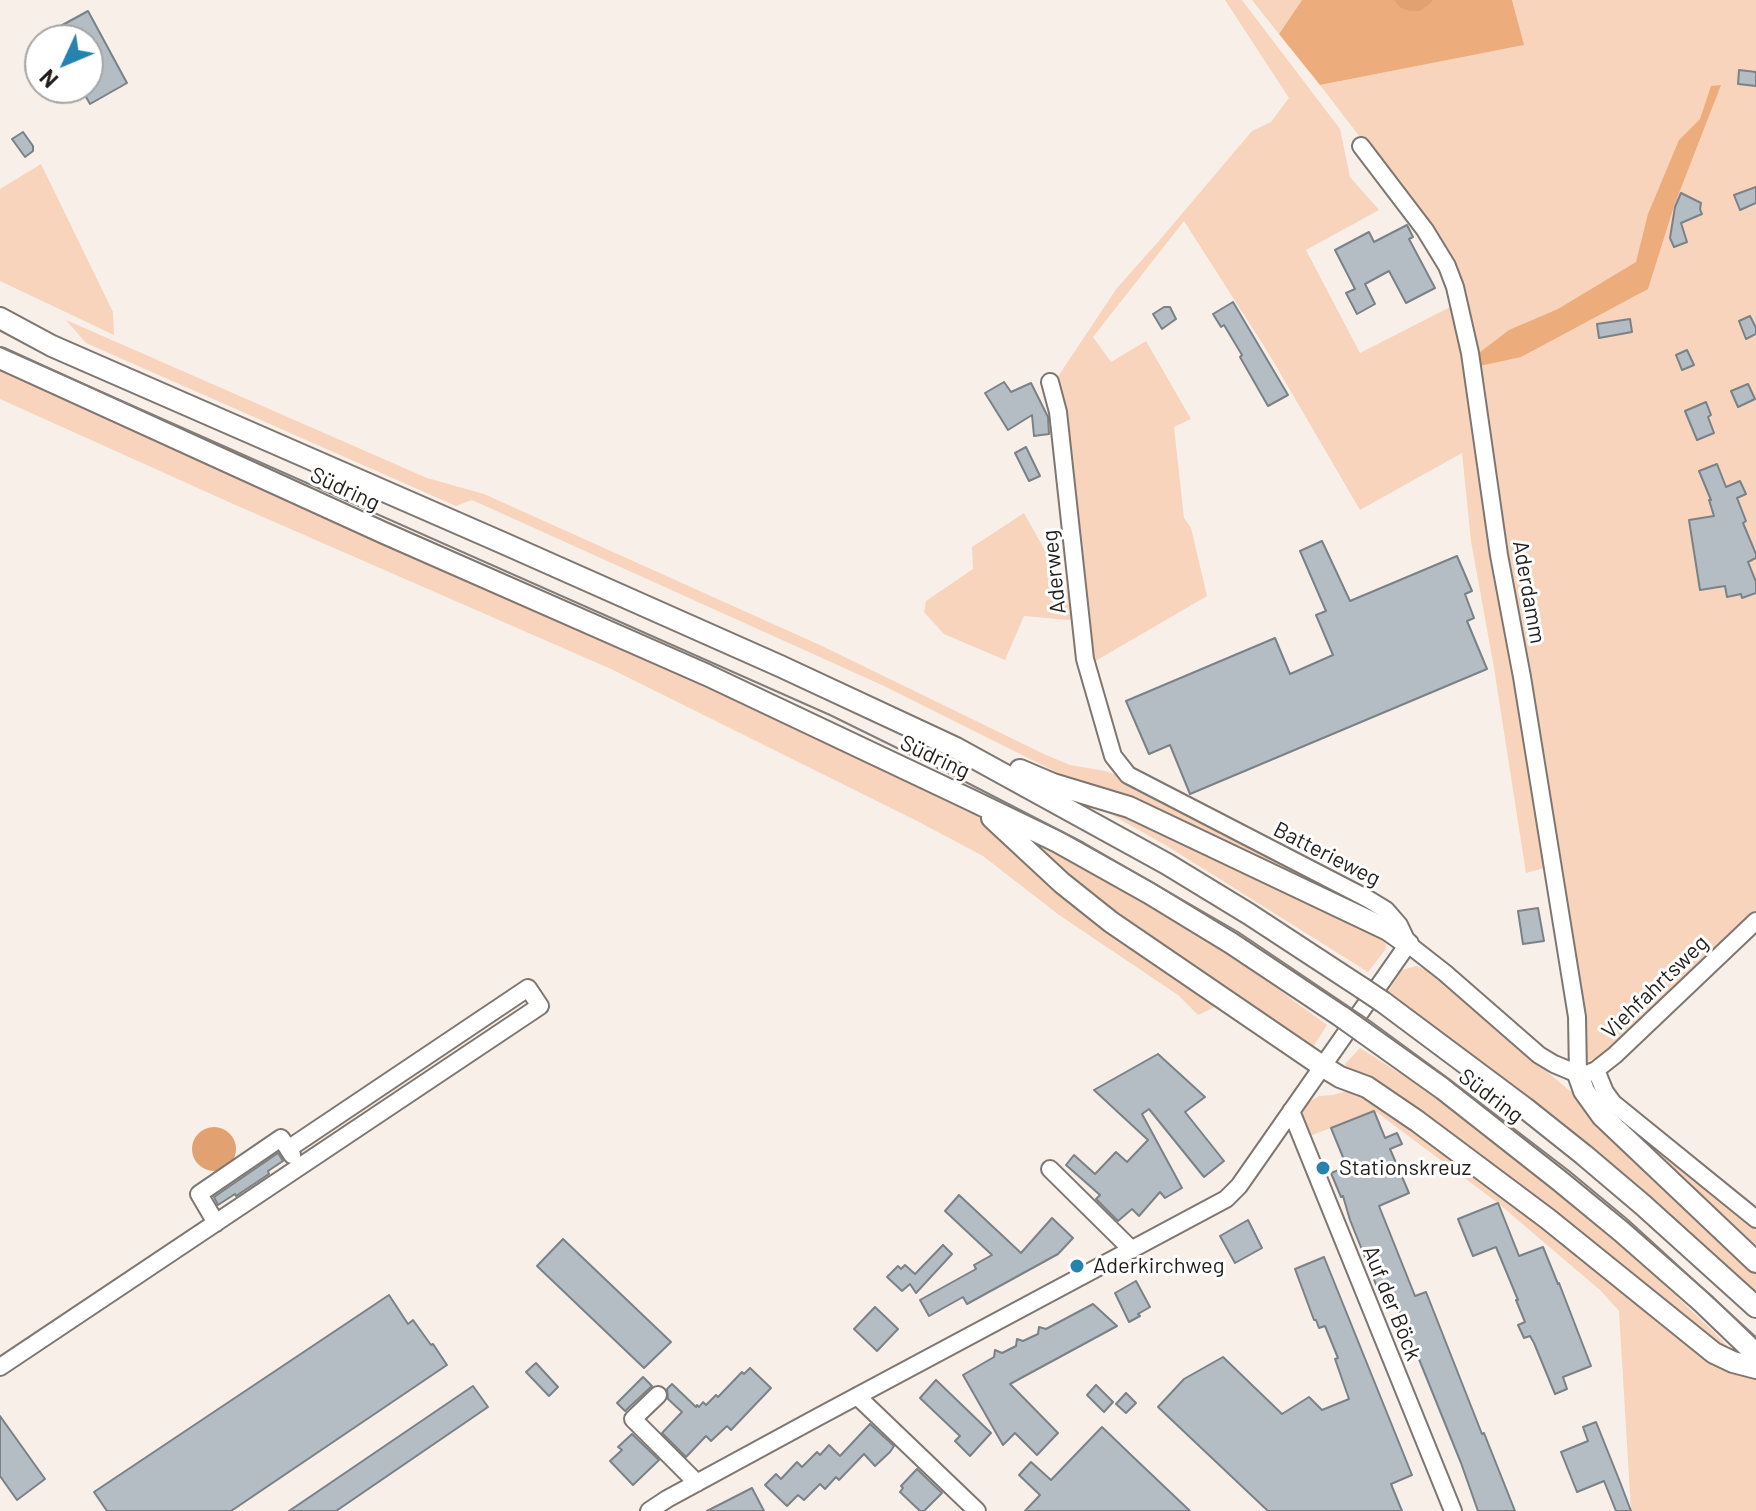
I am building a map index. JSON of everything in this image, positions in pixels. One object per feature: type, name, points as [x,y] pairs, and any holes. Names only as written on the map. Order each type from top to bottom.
[{"type":"main road","name":"Südring","points":[[0,318],[52,346],[619,594],[956,748],[1167,864],[1383,1002],[1525,1108],[1655,1215],[1756,1307]]},
{"type":"main road","name":"Südring","points":[[0,358],[384,533],[707,675],[1058,842],[1149,893],[1231,943],[1443,1089],[1560,1181],[1680,1283],[1756,1354]]},
{"type":"main road","points":[[956,748],[1053,784],[1129,807],[1388,930],[1408,944]]},
{"type":"main road","points":[[971,800],[1062,883],[1111,922],[1322,1066],[1367,1087],[1417,1121],[1548,1219],[1714,1353],[1756,1368]]},
{"type":"main road","points":[[1587,1072],[1584,1091],[1602,1116],[1756,1262]]},
{"type":"street","name":"Aderdamm","points":[[1361,146],[1425,230],[1447,266],[1458,300],[1470,353],[1499,555],[1587,1072]]},
{"type":"street","name":"Aderweg","points":[[1050,382],[1058,412],[1085,659],[1113,756]]},
{"type":"street","name":"Batterieweg","points":[[1113,756],[1128,775],[1143,784],[1386,910],[1399,925],[1408,944],[1539,1055],[1554,1064],[1587,1072]]},
{"type":"street","name":"Viehfahrtsweg","points":[[1587,1072],[1615,1055],[1756,921]]},
{"type":"street","points":[[649,1511],[1226,1199],[1239,1186],[1408,944]]},
{"type":"street","points":[[0,1367],[540,1006],[528,988],[288,1149]]},
{"type":"street","points":[[1587,1072],[1613,1103],[1756,1219]]},
{"type":"street","name":"Auf der Böck","points":[[1291,1111],[1453,1511]]},
{"type":"street","points":[[216,1223],[199,1194],[281,1138],[299,1167]]},
{"type":"street","points":[[1050,1169],[1132,1250]]},
{"type":"street","points":[[658,1395],[633,1419],[697,1483]]},
{"type":"street","points":[[857,1396],[977,1511]]},
{"type":"shaded area","points":[[1225,0],[1242,0],[1340,129],[1350,177],[1379,210],[1306,250],[1360,353],[1456,304],[1548,867],[1526,873],[1471,541],[1462,453],[1360,510],[1269,354],[1184,221],[1093,337],[1111,362],[1146,341],[1191,419],[1174,427],[1184,518],[1191,528],[1207,596],[1092,663],[1059,375],[1117,288],[1252,131],[1271,122],[1289,98]]},
{"type":"shaded area","points":[[1252,0],[1302,0],[1279,34]]},
{"type":"shaded area","points":[[1302,0],[1512,0],[1524,45],[1320,85],[1279,34]]},
{"type":"shaded area","points":[[1394,0],[1433,0],[1419,11],[1410,11],[1401,8]]},
{"type":"shaded area","points":[[1512,0],[1756,0],[1756,910],[1603,1056],[1588,1061],[1583,1058],[1475,367],[1429,227],[1320,85],[1523,45]]},
{"type":"shaded area","points":[[1721,85],[1674,206],[1648,289],[1521,357],[1475,367],[1479,353],[1509,330],[1558,309],[1636,262],[1648,214],[1679,140],[1700,119],[1711,86]]},
{"type":"shaded area","points":[[41,164],[113,312],[114,335],[0,281],[0,189]]},
{"type":"shaded area","points":[[66,320],[427,478],[484,494],[822,646],[1046,755],[1070,765],[1117,775],[1343,891],[1391,922],[1076,782],[884,686],[472,500],[456,506],[86,343]]},
{"type":"shaded area","points":[[0,369],[789,724],[1070,858],[1227,952],[1327,1025],[1305,1060],[1294,1058],[1217,1006],[1198,1015],[1178,995],[1059,915],[983,856],[611,669],[0,399]]},
{"type":"shaded area","points":[[1024,513],[1076,606],[1075,616],[1069,620],[1024,616],[1005,660],[944,634],[924,612],[926,601],[973,569],[972,547]]},
{"type":"shaded area","points":[[1086,800],[1115,810],[1380,934],[1386,945],[1385,950],[1368,972],[1167,846]]},
{"type":"shaded area","points":[[1417,966],[1430,972],[1571,1092],[1612,1105],[1756,1223],[1756,1296],[1385,996],[1402,970]]},
{"type":"shaded area","points":[[1360,1048],[1437,1097],[1610,1233],[1718,1336],[1756,1378],[1756,1511],[1631,1511],[1619,1311],[1601,1291],[1498,1203],[1375,1111],[1307,1137],[1300,1122],[1304,1105],[1319,1096],[1351,1090],[1345,1064]]},
{"type":"shaded area","points":[[214,1127],[229,1134],[236,1149],[229,1164],[214,1171],[199,1164],[192,1149],[199,1134]]},
{"type":"building","points":[[88,11],[95,24],[64,24]]},
{"type":"building","points":[[104,41],[127,83],[104,96]]},
{"type":"building","points":[[1739,70],[1756,72],[1756,86],[1738,84]]},
{"type":"building","points":[[23,132],[33,146],[33,151],[25,157],[12,139]]},
{"type":"building","points":[[1756,187],[1756,203],[1740,210],[1734,195]]},
{"type":"building","points":[[1681,193],[1701,203],[1702,214],[1681,223],[1687,242],[1674,247],[1670,238],[1675,207]]},
{"type":"building","points":[[1407,225],[1413,237],[1409,239],[1435,288],[1406,303],[1389,271],[1365,284],[1375,304],[1357,314],[1346,293],[1355,289],[1335,250],[1369,232],[1374,242]]},
{"type":"building","points":[[1233,302],[1288,395],[1268,406],[1240,357],[1242,355],[1224,325],[1221,327],[1213,314]]},
{"type":"building","points":[[1170,307],[1176,319],[1162,329],[1153,314]]},
{"type":"building","points":[[1750,316],[1756,334],[1746,339],[1739,321]]},
{"type":"building","points":[[1630,319],[1632,332],[1599,338],[1597,324]]},
{"type":"building","points":[[1687,350],[1694,365],[1682,370],[1676,355]]},
{"type":"building","points":[[1004,382],[1011,392],[1031,383],[1048,417],[1049,434],[1034,436],[1032,415],[1008,430],[985,393]]},
{"type":"building","points":[[1748,384],[1755,399],[1738,407],[1731,391]]},
{"type":"building","points":[[1706,402],[1714,433],[1697,440],[1685,411]]},
{"type":"building","points":[[1026,447],[1040,476],[1029,481],[1015,453]]},
{"type":"building","points":[[1717,464],[1726,487],[1740,481],[1746,494],[1737,498],[1756,554],[1756,558],[1748,562],[1756,582],[1756,593],[1742,598],[1741,594],[1727,597],[1725,586],[1700,590],[1689,520],[1714,516],[1699,471]]},
{"type":"building","points":[[1322,541],[1350,601],[1457,556],[1472,591],[1465,594],[1474,618],[1467,621],[1487,669],[1190,794],[1170,745],[1149,754],[1126,701],[1275,638],[1290,674],[1333,655],[1316,615],[1326,611],[1300,551]]},
{"type":"building","points":[[1538,908],[1544,941],[1523,944],[1518,911]]},
{"type":"building","points":[[1158,1054],[1205,1097],[1185,1112],[1224,1161],[1204,1177],[1149,1109],[1142,1114],[1182,1188],[1165,1198],[1160,1192],[1139,1216],[1132,1209],[1118,1221],[1096,1199],[1100,1195],[1066,1165],[1074,1155],[1095,1174],[1116,1152],[1127,1162],[1148,1140],[1094,1090]]},
{"type":"building","points":[[1374,1111],[1385,1138],[1397,1133],[1402,1144],[1390,1149],[1409,1193],[1379,1206],[1415,1296],[1426,1292],[1515,1511],[1478,1511],[1391,1290],[1379,1292],[1343,1196],[1331,1173],[1347,1167],[1331,1128]]},
{"type":"building","points":[[278,1153],[283,1161],[268,1171],[269,1174],[218,1205],[214,1197]]},
{"type":"building","points":[[959,1195],[1021,1253],[1052,1218],[1073,1238],[1058,1254],[967,1304],[963,1297],[929,1316],[920,1300],[976,1269],[974,1265],[992,1255],[945,1211]]},
{"type":"building","points":[[1498,1203],[1519,1256],[1543,1247],[1591,1366],[1563,1377],[1567,1389],[1555,1394],[1534,1343],[1530,1336],[1524,1338],[1518,1325],[1525,1322],[1496,1247],[1473,1256],[1458,1219]]},
{"type":"building","points":[[1248,1220],[1262,1248],[1235,1263],[1220,1236]]},
{"type":"building","points":[[563,1239],[671,1342],[644,1368],[537,1266]]},
{"type":"building","points":[[943,1245],[952,1254],[916,1293],[910,1284],[902,1291],[887,1277],[898,1266],[901,1269],[905,1265],[915,1274]]},
{"type":"building","points":[[1324,1257],[1412,1475],[1391,1484],[1402,1511],[1268,1511],[1158,1407],[1184,1379],[1223,1357],[1282,1414],[1309,1397],[1322,1410],[1349,1399],[1325,1326],[1319,1328],[1314,1320],[1295,1269]]},
{"type":"building","points":[[1136,1281],[1150,1307],[1129,1322],[1115,1293]]},
{"type":"building","points":[[389,1295],[408,1324],[413,1320],[447,1365],[231,1511],[107,1511],[94,1492]]},
{"type":"building","points":[[1093,1304],[1117,1326],[1010,1384],[1058,1433],[1037,1455],[1015,1433],[1003,1445],[963,1375],[994,1357],[995,1350],[1002,1353],[1016,1346],[1017,1339],[1023,1341],[1038,1334],[1039,1327],[1046,1329]]},
{"type":"building","points":[[875,1307],[898,1329],[877,1351],[854,1329]]},
{"type":"building","points":[[536,1363],[558,1387],[549,1396],[526,1372]]},
{"type":"building","points":[[750,1368],[771,1388],[731,1430],[727,1426],[711,1441],[706,1436],[686,1457],[662,1433],[682,1412],[668,1399],[667,1389],[672,1384],[699,1407],[703,1402],[706,1405],[716,1395],[718,1397],[742,1372],[744,1374]]},
{"type":"building","points":[[643,1377],[652,1386],[625,1411],[617,1403]]},
{"type":"building","points":[[936,1380],[991,1433],[970,1456],[955,1441],[960,1436],[920,1398]]},
{"type":"building","points":[[1096,1385],[1113,1402],[1104,1412],[1087,1395]]},
{"type":"building","points":[[473,1386],[488,1407],[336,1511],[289,1511]]},
{"type":"building","points":[[1126,1393],[1136,1403],[1126,1413],[1116,1404]]},
{"type":"building","points":[[0,1416],[45,1479],[17,1500],[0,1476]]},
{"type":"building","points":[[1596,1422],[1631,1511],[1616,1511],[1604,1481],[1577,1492],[1561,1452],[1588,1441],[1583,1427]]},
{"type":"building","points":[[870,1424],[894,1446],[875,1466],[864,1454],[839,1480],[836,1477],[825,1489],[820,1484],[804,1500],[798,1495],[787,1506],[765,1485],[776,1474],[781,1479],[797,1462],[802,1467],[829,1445],[840,1456]]},
{"type":"building","points":[[1102,1427],[1190,1511],[1025,1511],[1040,1495],[1019,1475],[1031,1462],[1051,1480]]},
{"type":"building","points":[[632,1434],[659,1460],[633,1485],[610,1461],[622,1450],[618,1447]]},
{"type":"building","points":[[917,1469],[942,1493],[924,1511],[920,1511],[900,1492],[901,1486]]},
{"type":"building","points":[[752,1488],[764,1511],[707,1511]]},
{"type":"tram line","points":[[0,347],[830,715],[1084,843],[1238,932],[1370,1021],[1449,1079],[1628,1220],[1756,1337]]},
{"type":"place","name":"Stationskreuz","points":[[1323,1168]]},
{"type":"place","name":"Aderkirchweg","points":[[1077,1266]]}]
